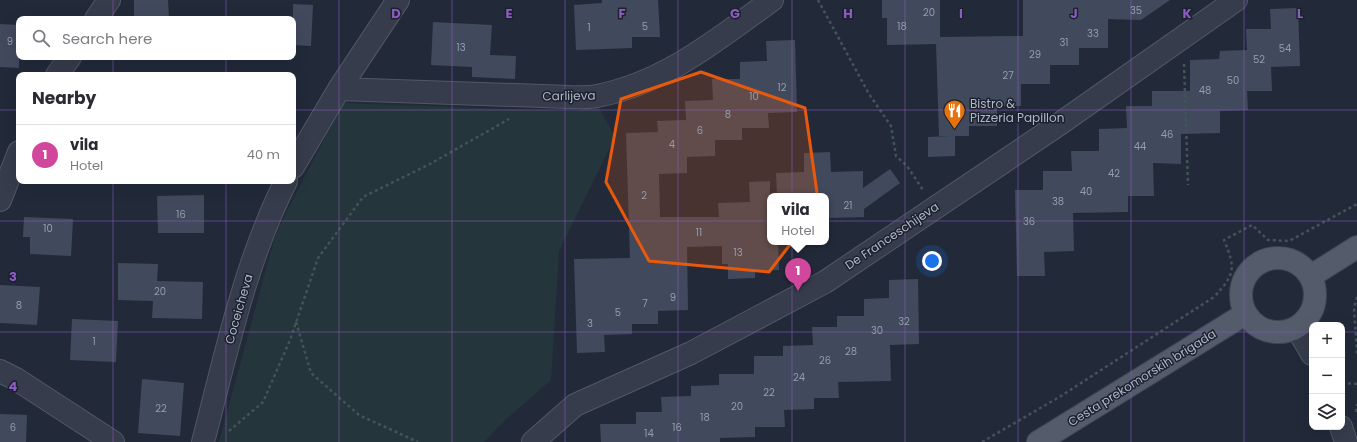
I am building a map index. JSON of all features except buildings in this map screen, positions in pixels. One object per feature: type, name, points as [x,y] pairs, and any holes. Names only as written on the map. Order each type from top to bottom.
[{"type":"main road","points":[[1311,276],[1357,246]]},
{"type":"main road","points":[[1273,258],[1288,259],[1301,265],[1311,276],[1316,290],[1315,305],[1308,318],[1297,328],[1283,333],[1268,332],[1255,325],[1245,314],[1240,300],[1241,286],[1248,272],[1259,263],[1273,258]]},
{"type":"main road","name":"Cesta prekomorskih brigada","points":[[1038,442],[1245,314]]},
{"type":"street","points":[[98,16],[109,0]]},
{"type":"street","points":[[296,162],[339,89],[398,0]]},
{"type":"street","name":"Carlijeva","points":[[339,89],[563,97],[596,96],[650,80],[680,64],[772,0]]},
{"type":"street","name":"De Franceschijeva","points":[[533,442],[575,405],[691,352],[825,282],[935,208],[1236,0]]},
{"type":"street","points":[[60,72],[68,60]]},
{"type":"street","points":[[0,200],[16,160]]},
{"type":"street","name":"Coceicheva","points":[[203,442],[226,353],[260,239],[285,184]]},
{"type":"street","points":[[1297,328],[1309,349]]},
{"type":"street","points":[[0,371],[16,379],[113,442]]},
{"type":"street","points":[[1342,430],[1346,442]]},
{"type":"path","points":[[818,0],[869,94],[892,126],[896,156],[907,166],[935,208]]},
{"type":"path","points":[[1182,37],[1188,185]]},
{"type":"path","points":[[228,432],[264,402],[296,321],[318,258],[363,197],[430,164],[513,116]]},
{"type":"path","points":[[982,442],[1061,396],[1214,297],[1229,280],[1233,260],[1224,240],[1252,225],[1268,240],[1289,241],[1357,204]]},
{"type":"path","points":[[1357,297],[1354,308],[1357,355]]},
{"type":"path","points":[[296,321],[311,373],[358,415],[418,442]]},
{"type":"path","points":[[1345,383],[1357,384]]},
{"type":"highlighted area","points":[[701,72],[805,108],[819,207],[769,272],[649,261],[606,182],[621,99]]},
{"type":"shaded area","points":[[343,103],[570,111],[599,108],[615,137],[559,251],[551,380],[505,420],[484,442],[219,442],[274,240],[284,217]]},
{"type":"place","name":"Bistro & Pizzeria Papillon","points":[[954,130]]},
{"type":"place","name":"vila","points":[[798,291]]}]
